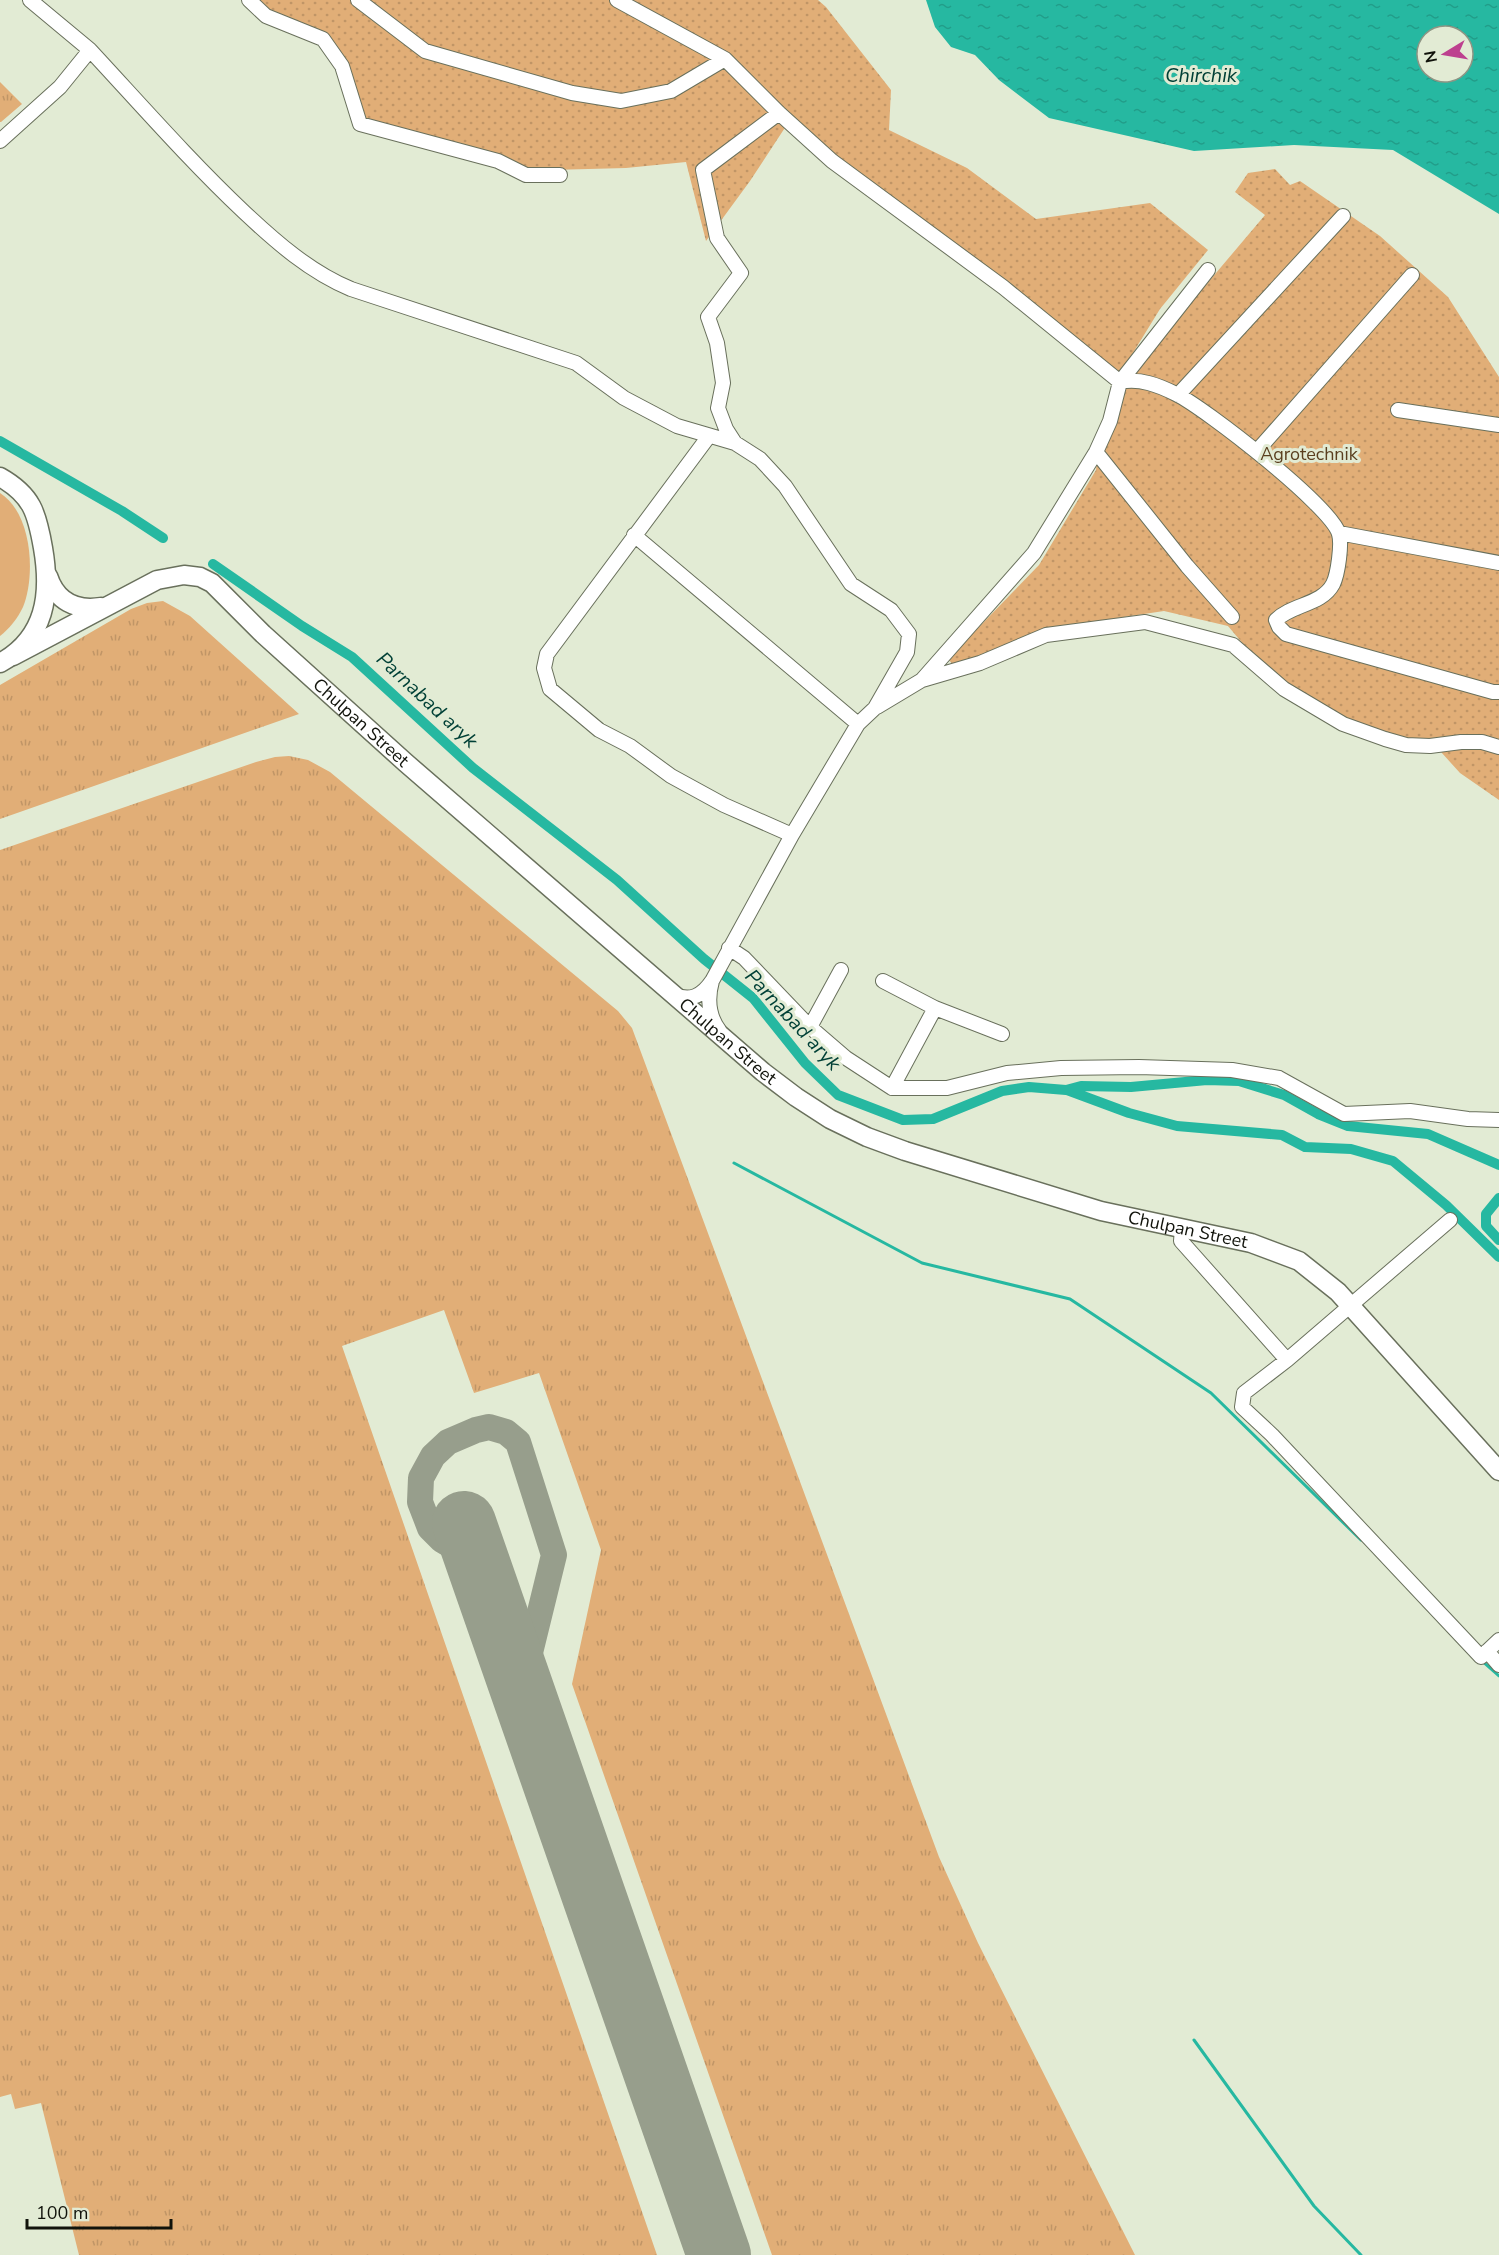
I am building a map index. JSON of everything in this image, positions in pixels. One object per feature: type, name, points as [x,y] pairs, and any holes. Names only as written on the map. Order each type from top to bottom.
[{"type":"main road","points":[[0,477],[19,490],[34,510],[39,522],[47,571],[47,590],[40,618],[29,639],[6,659]]},
{"type":"main road","points":[[47,571],[55,591],[68,603],[87,608],[106,606]]},
{"type":"main road","name":"Chulpan Street","points":[[6,659],[140,588],[166,577],[193,575],[212,583],[263,634],[397,755],[668,991],[796,1097],[830,1119],[867,1137],[905,1151],[1101,1211],[1251,1243],[1283,1254],[1320,1276],[1350,1304],[1499,1471]]},
{"type":"street","points":[[30,0],[90,50],[205,176],[266,232],[318,273],[351,289],[576,363],[624,398],[677,426],[735,443],[760,459],[785,486],[851,584],[891,610],[909,634],[907,652],[875,708]]},
{"type":"street","points":[[249,0],[266,16],[323,39],[342,66],[360,124],[498,161],[526,175],[560,175]]},
{"type":"street","points":[[358,0],[425,51],[572,93],[621,101],[671,91],[725,59]]},
{"type":"street","points":[[617,0],[725,59],[832,162],[1003,287],[1120,382],[1140,379],[1178,395],[1257,451],[1326,513],[1339,533],[1339,554],[1334,583],[1326,593],[1308,604],[1285,612],[1276,620],[1286,634],[1497,692]]},
{"type":"street","points":[[0,141],[60,87],[90,50]]},
{"type":"street","points":[[735,443],[726,429],[718,408],[723,383],[717,343],[708,317],[741,273],[717,238],[703,170],[779,113]]},
{"type":"street","points":[[1178,395],[1343,216]]},
{"type":"street","points":[[922,680],[1034,553],[1096,452],[1110,421],[1120,382],[1208,270]]},
{"type":"street","points":[[1257,451],[1412,275]]},
{"type":"street","points":[[1398,410],[1499,425]]},
{"type":"street","points":[[710,436],[547,654],[544,668],[550,689],[599,730],[630,746],[671,776],[724,805],[792,835]]},
{"type":"street","points":[[1096,452],[1187,566],[1232,617]]},
{"type":"street","points":[[1339,533],[1499,563]]},
{"type":"street","points":[[634,535],[858,724]]},
{"type":"street","points":[[668,991],[683,997],[698,996],[712,981],[792,835],[858,724],[875,708],[922,680],[980,663],[1046,635],[1145,622],[1233,645],[1284,688],[1343,724],[1364,732],[1406,745],[1430,746],[1482,742],[1499,747]]},
{"type":"street","points":[[727,952],[744,958],[810,1027],[846,1058],[892,1088],[947,1088],[1007,1073],[1061,1068],[1139,1067],[1232,1070],[1279,1078],[1344,1114],[1410,1111],[1468,1119],[1499,1120]]},
{"type":"street","points":[[810,1027],[841,970]]},
{"type":"street","points":[[712,981],[709,998],[711,1017],[729,1043]]},
{"type":"street","points":[[883,981],[935,1008],[1002,1034]]},
{"type":"street","points":[[892,1088],[935,1008]]},
{"type":"street","points":[[1450,1220],[1244,1394],[1242,1407],[1272,1435],[1481,1658],[1499,1640]]},
{"type":"street","points":[[1182,1229],[1181,1241],[1287,1360]]},
{"type":"street","points":[[1487,1651],[1499,1665]]},
{"type":"green space","points":[[258,0],[818,0],[826,7],[891,90],[889,130],[967,168],[1036,219],[1150,203],[1208,250],[1160,309],[1120,374],[790,120],[750,181],[706,241],[686,162],[626,168],[513,171],[363,121],[327,36],[269,10]]},
{"type":"green space","points":[[0,82],[22,104],[1,122],[0,122]]},
{"type":"green space","name":"Agrotechnik","points":[[1275,169],[1290,185],[1300,181],[1380,236],[1448,297],[1499,377],[1499,800],[1460,773],[1432,742],[1396,738],[1347,720],[1297,691],[1254,657],[1228,626],[1164,611],[1064,626],[955,667],[948,659],[1039,565],[1096,470],[1098,449],[1134,370],[1265,215],[1235,192],[1248,173]]},
{"type":"green space","points":[[0,493],[11,502],[19,515],[25,529],[30,562],[27,594],[23,607],[13,623],[0,636]]},
{"type":"green space","points":[[163,601],[190,616],[299,714],[0,819],[0,685],[131,609],[147,603]]},
{"type":"green space","points":[[289,756],[308,760],[330,772],[618,1011],[632,1028],[939,1857],[978,1943],[1135,2255],[772,2255],[572,1684],[601,1550],[539,1373],[474,1393],[444,1310],[342,1346],[657,2255],[79,2255],[41,2103],[15,2109],[11,2094],[0,2097],[0,850],[256,762]]},
{"type":"water","name":"Chirchik","points":[[926,0],[1499,0],[1499,214],[1393,150],[1294,145],[1194,151],[1049,118],[999,80],[975,55],[951,47],[935,27]]},
{"type":"waterway","name":"Parnabad aryk","points":[[0,441],[122,511],[163,538]]},
{"type":"waterway","name":"Parnabad aryk","points":[[213,564],[302,626],[352,657],[473,768],[617,880],[704,959],[753,998],[805,1063],[838,1095],[903,1120],[933,1119],[1002,1091],[1029,1087],[1066,1090],[1081,1086],[1131,1087],[1207,1080],[1239,1081],[1284,1095],[1318,1114],[1348,1126],[1428,1134],[1499,1165]]},
{"type":"waterway","points":[[1067,1090],[1129,1113],[1177,1126],[1282,1135],[1305,1147],[1351,1149],[1393,1161],[1446,1205],[1499,1257]]},
{"type":"waterway","points":[[734,1163],[922,1263],[1070,1299],[1211,1393],[1361,1540]]},
{"type":"waterway","name":"Parnabad aryk","points":[[1499,1198],[1486,1214],[1486,1226],[1499,1240]]},
{"type":"waterway","points":[[1482,1661],[1499,1676]]},
{"type":"waterway","points":[[1194,2040],[1314,2206],[1361,2255]]},
{"type":"taxiway","points":[[483,1577],[472,1561],[442,1540],[430,1528],[420,1502],[421,1478],[433,1456],[448,1442],[489,1427],[506,1432],[518,1442],[554,1555],[526,1669],[524,1682],[526,1700]]},
{"type":"runway","points":[[464,1523],[719,2255]]}]
